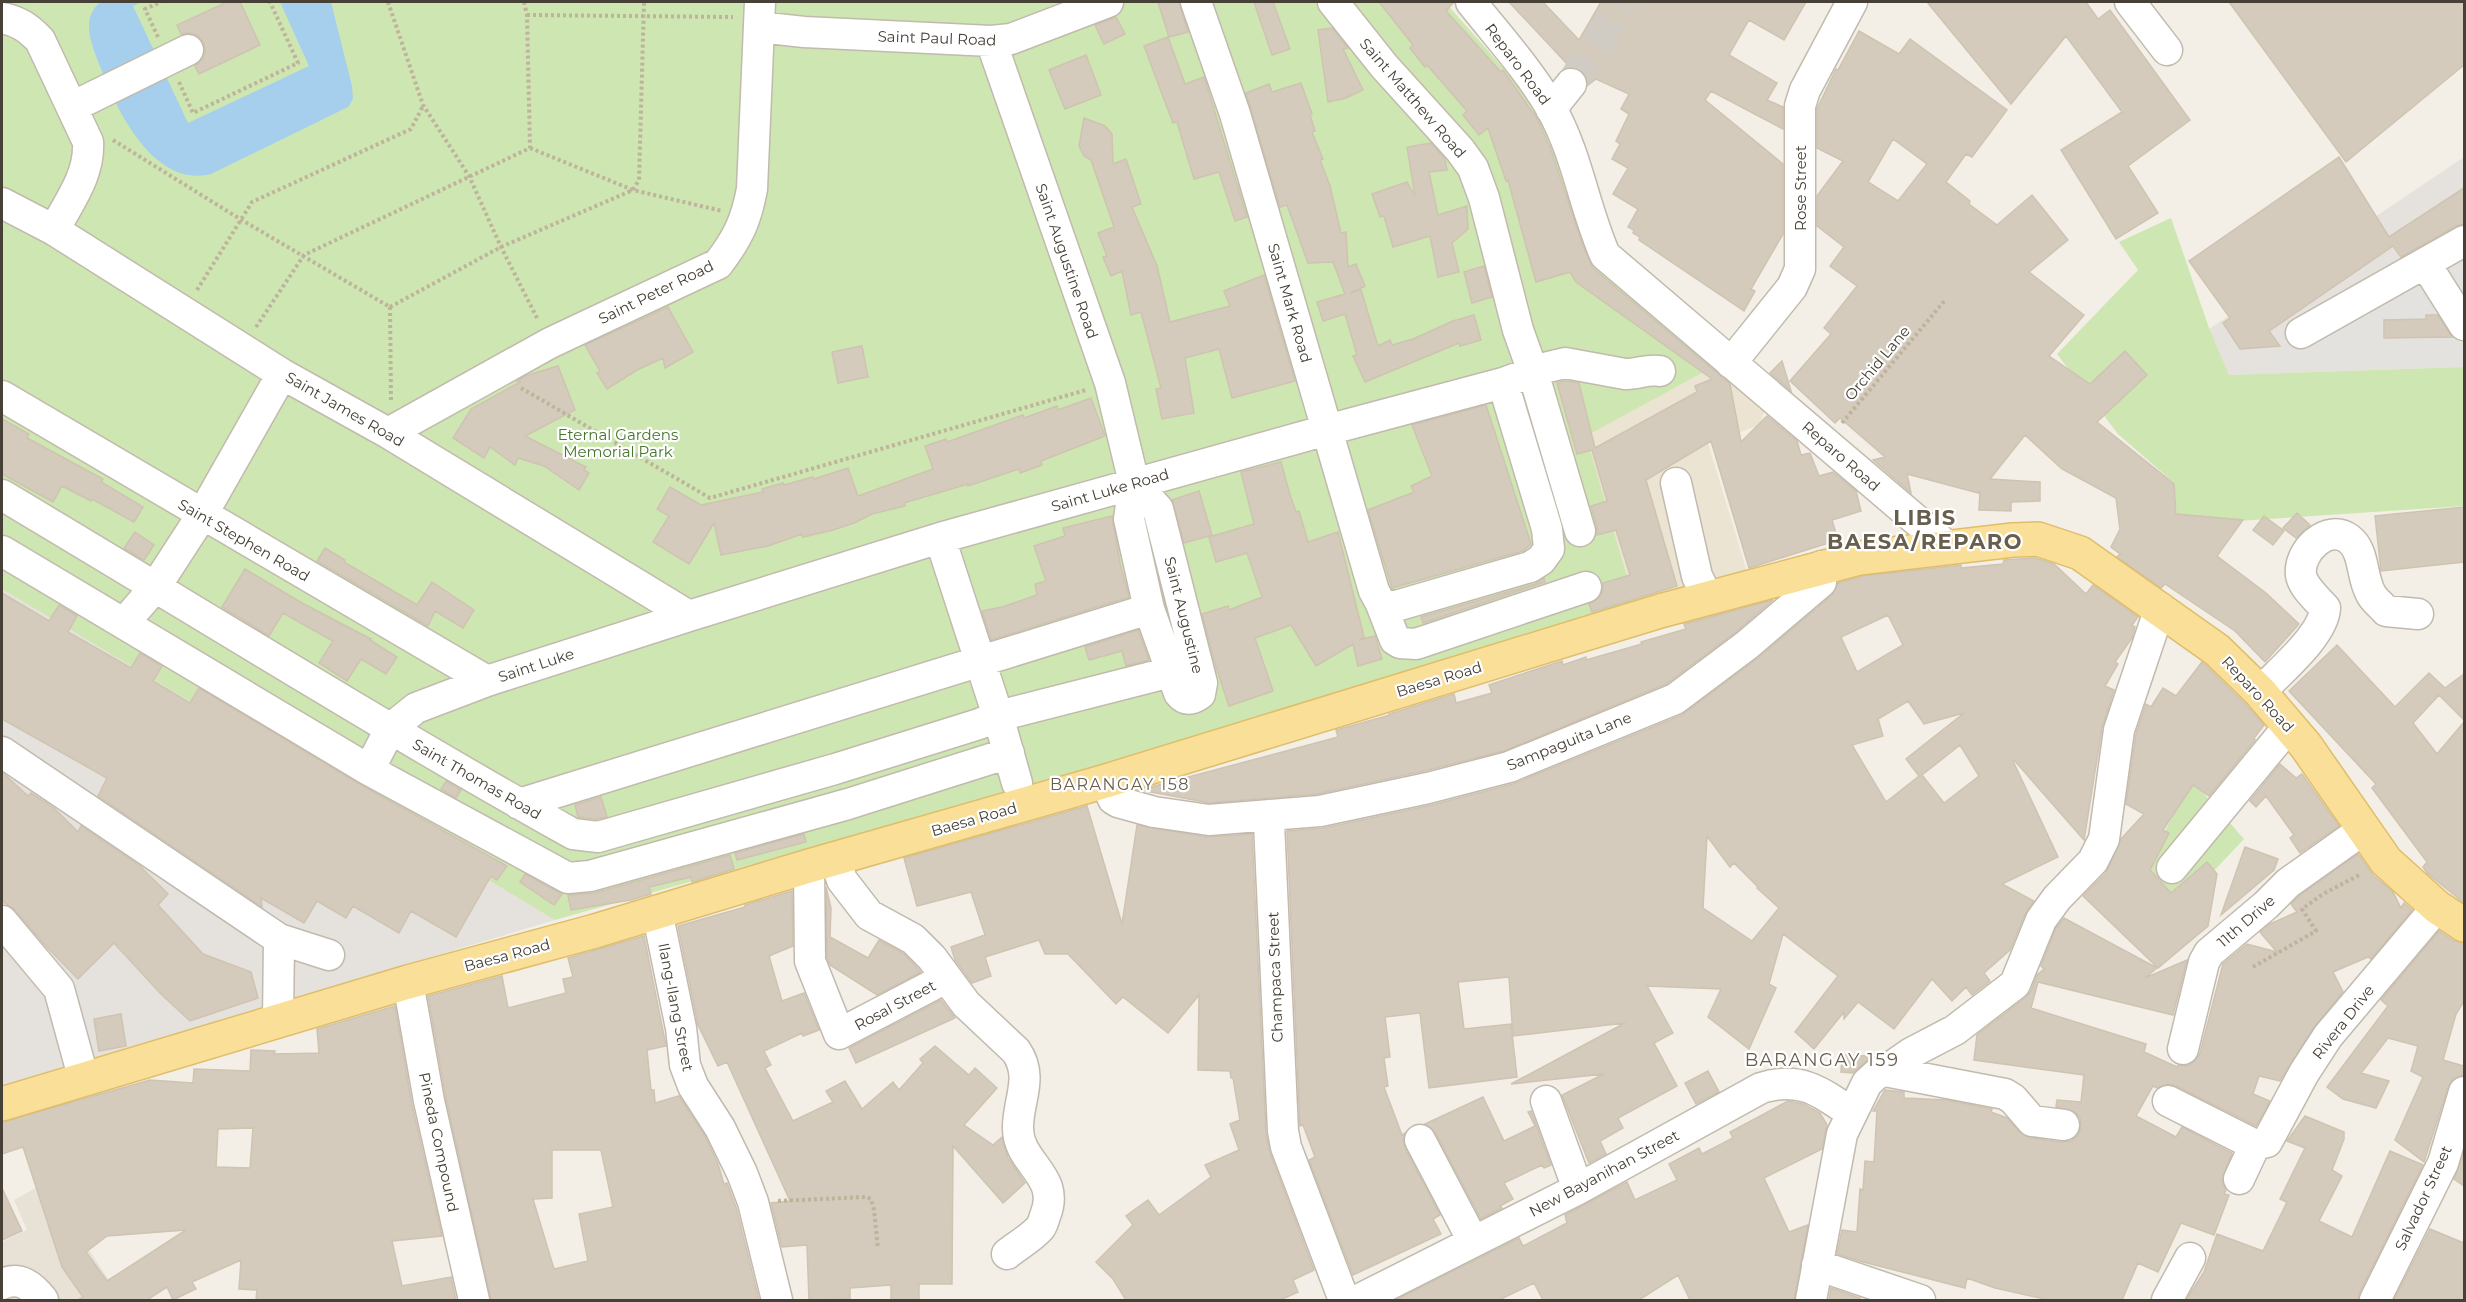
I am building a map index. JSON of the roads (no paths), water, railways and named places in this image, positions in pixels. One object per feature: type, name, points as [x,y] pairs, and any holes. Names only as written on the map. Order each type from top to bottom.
[{"type":"main road","name":"Reparo Road","points":[[1949,548],[2037,539],[2058,544],[2080,553],[2160,608],[2217,650],[2260,692],[2306,746],[2386,861],[2457,918]]},
{"type":"main road","name":"Baesa Road","points":[[2,1104],[408,982],[1106,781],[1660,611],[1858,558],[1949,548]]},
{"type":"street","name":"Saint Paul Road","points":[[759,14],[804,32],[991,41],[1011,39],[1108,2]]},
{"type":"street","name":"Saint Mark Road","points":[[1196,2],[1235,114],[1374,591],[1395,640],[1400,643],[1416,644],[1586,587]]},
{"type":"street","name":"Saint Matthew Road","points":[[1333,2],[1384,66],[1460,150],[1473,168],[1484,198],[1518,330],[1533,372],[1580,531]]},
{"type":"street","name":"Reparo Road","points":[[1471,2],[1551,109],[1576,166],[1605,255],[1731,363],[1827,441],[1854,469],[1949,548]]},
{"type":"street","name":"Rose Street","points":[[1731,363],[1792,287],[1800,269],[1800,105],[1805,90],[1852,2]]},
{"type":"street","points":[[2130,2],[2167,50]]},
{"type":"street","name":"Saint Peter Road","points":[[388,433],[492,373],[550,343],[718,264],[735,242],[747,216],[752,189],[759,14]]},
{"type":"street","points":[[2,18],[16,20],[40,40],[88,142],[89,159],[84,173],[54,230]]},
{"type":"street","name":"Saint Augustine Road","points":[[991,41],[1110,383],[1134,483]]},
{"type":"street","points":[[72,107],[173,57]]},
{"type":"street","points":[[1551,109],[1571,84]]},
{"type":"street","name":"Saint James Road","points":[[2,202],[54,230],[282,374],[388,433],[689,616]]},
{"type":"street","points":[[2301,333],[2464,241]]},
{"type":"street","points":[[2425,263],[2464,325]]},
{"type":"street","name":"Saint Luke Road","points":[[689,616],[940,538],[1327,429],[1503,383],[1565,363],[1625,374],[1649,369],[1660,371]]},
{"type":"street","points":[[124,623],[156,586],[202,515],[282,374]]},
{"type":"street","points":[[1381,604],[1396,606],[1498,578],[1530,567],[1541,560],[1549,549],[1547,529],[1503,383]]},
{"type":"street","name":"Saint Stephen Road","points":[[2,396],[487,681]]},
{"type":"street","name":"Saint Augustine","points":[[1134,483],[1158,509],[1202,683],[1200,694],[1190,699],[1183,698],[1179,693],[1149,609],[1129,519],[1134,483]]},
{"type":"street","points":[[1676,483],[1697,576],[1708,599]]},
{"type":"street","name":"Saint Thomas Road","points":[[2,495],[390,729],[519,804],[573,834],[584,837],[598,837],[836,770],[998,716],[1171,672]]},
{"type":"street","points":[[2260,692],[2315,633],[2325,617],[2325,608],[2301,577],[2301,564],[2306,549],[2321,538],[2335,535],[2347,537],[2357,547],[2371,594],[2386,611],[2418,614]]},
{"type":"street","points":[[940,538],[998,716],[1017,783]]},
{"type":"street","points":[[2,551],[369,770],[568,878],[590,876],[848,804],[1009,753]]},
{"type":"street","name":"Sampaguita Lane","points":[[1262,816],[1320,811],[1428,788],[1509,766],[1675,699],[1747,645],[1821,582],[1822,566]]},
{"type":"street","points":[[1811,1300],[1842,1134],[1867,1083],[1911,1053],[1955,1030],[2015,984],[2041,920],[2057,898],[2093,861],[2104,839],[2119,730],[2160,608]]},
{"type":"street","points":[[519,804],[1149,609]]},
{"type":"street","name":"Saint Luke","points":[[390,729],[416,708],[487,681],[689,616]]},
{"type":"street","points":[[369,770],[390,729]]},
{"type":"street","points":[[2172,868],[2280,737],[2290,729]]},
{"type":"street","points":[[2,752],[279,939],[329,955]]},
{"type":"street","points":[[836,770],[848,804]]},
{"type":"street","points":[[1106,781],[1113,799],[1154,812],[1209,820],[1262,816]]},
{"type":"street","name":"Champaca Street","points":[[1262,816],[1269,823],[1283,1131],[1286,1147],[1344,1300]]},
{"type":"street","name":"11th Drive","points":[[2183,1049],[2204,962],[2209,953],[2266,905],[2288,883],[2364,829]]},
{"type":"street","points":[[590,876],[598,837]]},
{"type":"street","points":[[822,863],[842,880],[869,915],[913,939],[932,958],[966,1004],[1016,1051],[1024,1067],[1025,1091],[1018,1128],[1019,1138],[1024,1150],[1044,1177],[1050,1195],[1049,1207],[1040,1228],[1006,1254]]},
{"type":"street","name":"Rosal Street","points":[[822,863],[810,961],[839,1034],[946,978]]},
{"type":"street","name":"Ilang-Ilang Street","points":[[657,911],[681,1028],[685,1065],[693,1086],[720,1128],[742,1173],[753,1202],[777,1300]]},
{"type":"street","name":"Rivera Drive","points":[[2239,1179],[2258,1145],[2271,1136],[2304,1073],[2328,1036],[2457,918]]},
{"type":"street","points":[[2,921],[59,989],[84,1080]]},
{"type":"street","points":[[278,1022],[279,939]]},
{"type":"street","name":"Pineda Compound","points":[[408,982],[429,1101],[474,1300]]},
{"type":"street","points":[[1885,1071],[2005,1094],[2013,1099],[2032,1121],[2064,1125]]},
{"type":"street","name":"New Bayanihan Street","points":[[1358,1300],[1578,1189],[1761,1088],[1777,1083],[1799,1084],[1818,1090],[1851,1113]]},
{"type":"street","name":"Salvador Street","points":[[2374,1300],[2443,1163],[2464,1092]]},
{"type":"street","points":[[1546,1101],[1578,1189]]},
{"type":"street","points":[[2168,1101],[2258,1145]]},
{"type":"street","points":[[1420,1140],[1473,1241]]},
{"type":"street","points":[[2167,1300],[2190,1258]]},
{"type":"street","points":[[1817,1265],[1920,1300]]},
{"type":"street","points":[[2,1284],[9,1281],[24,1282],[34,1288],[43,1300]]},
{"type":"water","points":[[101,2],[142,2],[133,6],[188,123],[309,66],[280,2],[331,2],[352,86],[353,99],[348,107],[211,174],[191,175],[173,170],[142,145],[110,91],[93,46],[89,27],[94,9]]},
{"type":"tunnel","points":[[1571,84],[1622,2]]},
{"type":"district","name":"LIBIS BAESA/REPARO","points":[[1925,529]]},
{"type":"district","name":"BARANGAY 158","points":[[1120,784]]},
{"type":"district","name":"BARANGAY 159","points":[[1822,1060]]},
{"type":"park label","name":"Eternal Gardens Memorial Park","points":[[618,442]]}]
